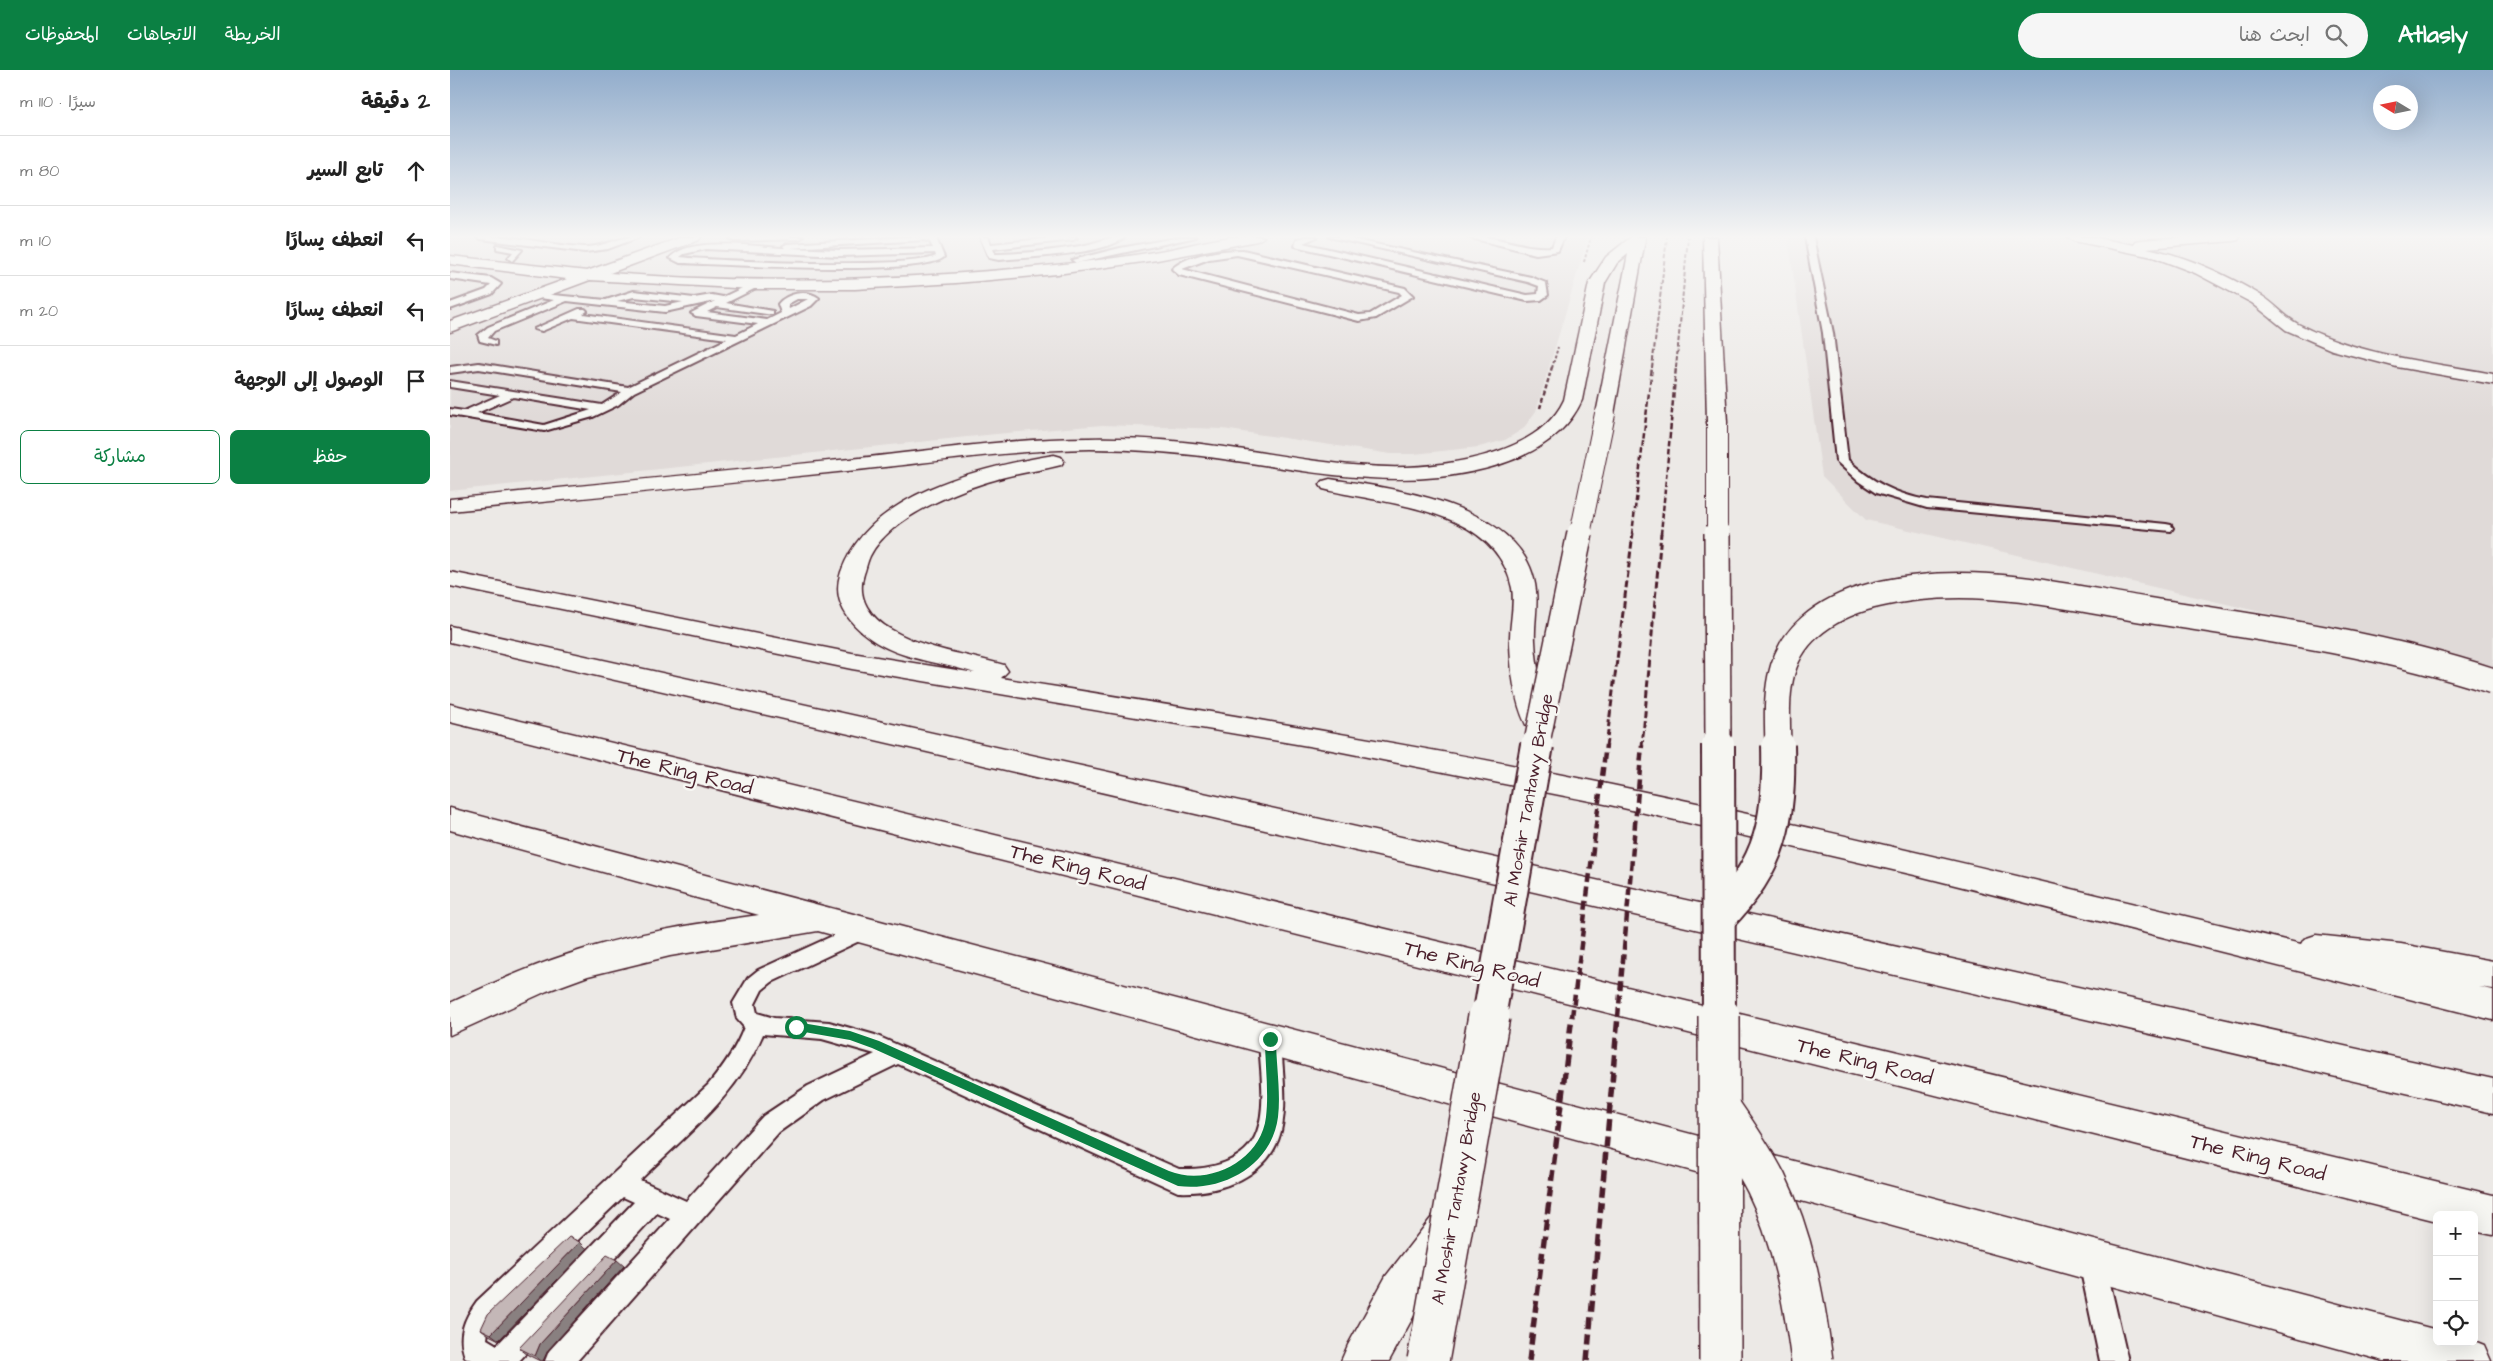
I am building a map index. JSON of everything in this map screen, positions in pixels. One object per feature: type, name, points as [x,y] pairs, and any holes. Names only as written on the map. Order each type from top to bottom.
[{"type":"main road","points":[[450,318],[506,297]]},
{"type":"main road","points":[[450,505],[1059,444],[1112,443],[1163,446],[1366,472],[1413,472],[1479,462],[1532,443],[1556,427],[1564,418],[1573,400],[1594,297]]},
{"type":"main road","name":"Al Moshir Tantawy Bridge","points":[[1428,1361],[1540,726],[1605,414],[1627,297]]},
{"type":"main road","points":[[1712,297],[1717,423],[1721,1111],[1720,1361]]},
{"type":"main road","points":[[2252,297],[2292,327],[2338,346],[2397,362],[2493,378]]},
{"type":"main road","points":[[450,327],[528,298]]},
{"type":"main road","points":[[1059,697],[1013,677],[964,661],[915,650],[879,634],[857,612],[851,600],[851,574],[864,548],[888,523],[940,492],[1003,470],[1070,459],[1113,458],[1192,464],[1406,498],[1442,509],[1476,525],[1503,546],[1513,559],[1520,572],[1524,587],[1522,648],[1524,673],[1530,699],[1540,726]]},
{"type":"main road","points":[[450,579],[852,662],[1332,741],[1610,795],[1919,864],[2493,1005]]},
{"type":"main road","points":[[1719,918],[1732,906],[1746,887],[1764,854],[1774,827],[1779,788],[1777,688],[1784,662],[1798,639],[1811,626],[1826,615],[1858,600],[1896,590],[1938,586],[2038,594],[2359,644],[2425,658],[2493,681]]},
{"type":"main road","points":[[450,634],[2493,1096]]},
{"type":"main road","name":"The Ring Road","points":[[450,713],[2493,1215]]},
{"type":"main road","points":[[450,819],[2460,1359]]},
{"type":"main road","points":[[450,1020],[540,979],[596,960],[676,942],[822,918]]},
{"type":"main road","points":[[2256,948],[2290,948],[2362,953],[2493,975]]},
{"type":"main road","points":[[1721,1111],[1765,1182],[1794,1255],[1803,1294],[1812,1361]]},
{"type":"main road","points":[[1364,1361],[1402,1292],[1451,1227]]},
{"type":"lane","points":[[450,306],[473,297]]},
{"type":"lane","points":[[528,298],[566,298],[665,309],[680,307],[701,297]]},
{"type":"lane","points":[[730,297],[696,313],[768,323]]},
{"type":"lane","points":[[1278,297],[1355,318],[1373,316],[1406,297]]},
{"type":"lane","points":[[1821,297],[1828,333],[1842,461],[1863,481],[1892,497],[1927,504],[2166,528]]},
{"type":"lane","points":[[528,298],[552,304],[590,308]]},
{"type":"lane","points":[[492,343],[483,339],[486,332],[566,298]]},
{"type":"lane","points":[[697,299],[719,298],[718,303]]},
{"type":"lane","points":[[539,329],[604,302]]},
{"type":"lane","points":[[718,303],[770,313]]},
{"type":"lane","points":[[450,412],[550,428],[567,424],[624,398],[628,391],[786,314]]},
{"type":"lane","points":[[572,315],[738,338]]},
{"type":"lane","points":[[450,370],[475,366],[628,391]]},
{"type":"lane","points":[[466,414],[549,377]]},
{"type":"lane","points":[[450,384],[601,408]]},
{"type":"lane","points":[[863,929],[777,969],[755,984],[744,1004],[748,1019],[756,1024],[842,1034],[898,1054],[1178,1180],[1193,1182],[1225,1176],[1240,1168],[1262,1145],[1272,1118],[1270,1039]]},
{"type":"lane","points":[[654,1199],[500,1361],[475,1347],[473,1340],[474,1330],[491,1305],[716,1092],[738,1064],[752,1037],[756,1024]]},
{"type":"lane","points":[[559,1361],[762,1134],[787,1111],[821,1089],[898,1054]]},
{"type":"lane","points":[[620,1183],[690,1216]]},
{"type":"lane","points":[[2091,1260],[2114,1361]]},
{"type":"shaded area","points":[[450,297],[1570,297],[1536,411],[1523,429],[1505,440],[1479,447],[1414,454],[1391,454],[1223,429],[1102,425],[996,434],[450,491]]},
{"type":"shaded area","points":[[1797,297],[2493,297],[2493,666],[1866,520],[1822,476]]},
{"type":"building","points":[[569,1237],[580,1242],[491,1334],[481,1329],[488,1314]]},
{"type":"building","points":[[607,1255],[617,1260],[540,1344],[535,1356],[519,1348]]},
{"type":"railway","points":[[1652,368],[1660,297]]},
{"type":"railway","points":[[1676,368],[1682,297]]},
{"type":"railway","points":[[1632,534],[1652,367]]},
{"type":"railway","points":[[1661,534],[1676,367]]},
{"type":"railway","points":[[1606,747],[1633,533]]},
{"type":"railway","points":[[1642,747],[1661,533]]},
{"type":"railway","points":[[1572,1017],[1606,745]]},
{"type":"railway","points":[[1618,1017],[1642,745]]},
{"type":"railway","points":[[1529,1361],[1572,1016]]},
{"type":"railway","points":[[1587,1361],[1618,1016]]},
{"type":"route","points":[[796,1027],[824,1030],[875,1044],[1165,1175],[1178,1180],[1193,1182],[1209,1181],[1225,1176],[1240,1168],[1252,1158],[1262,1145],[1269,1132],[1272,1118],[1270,1039]]}]
